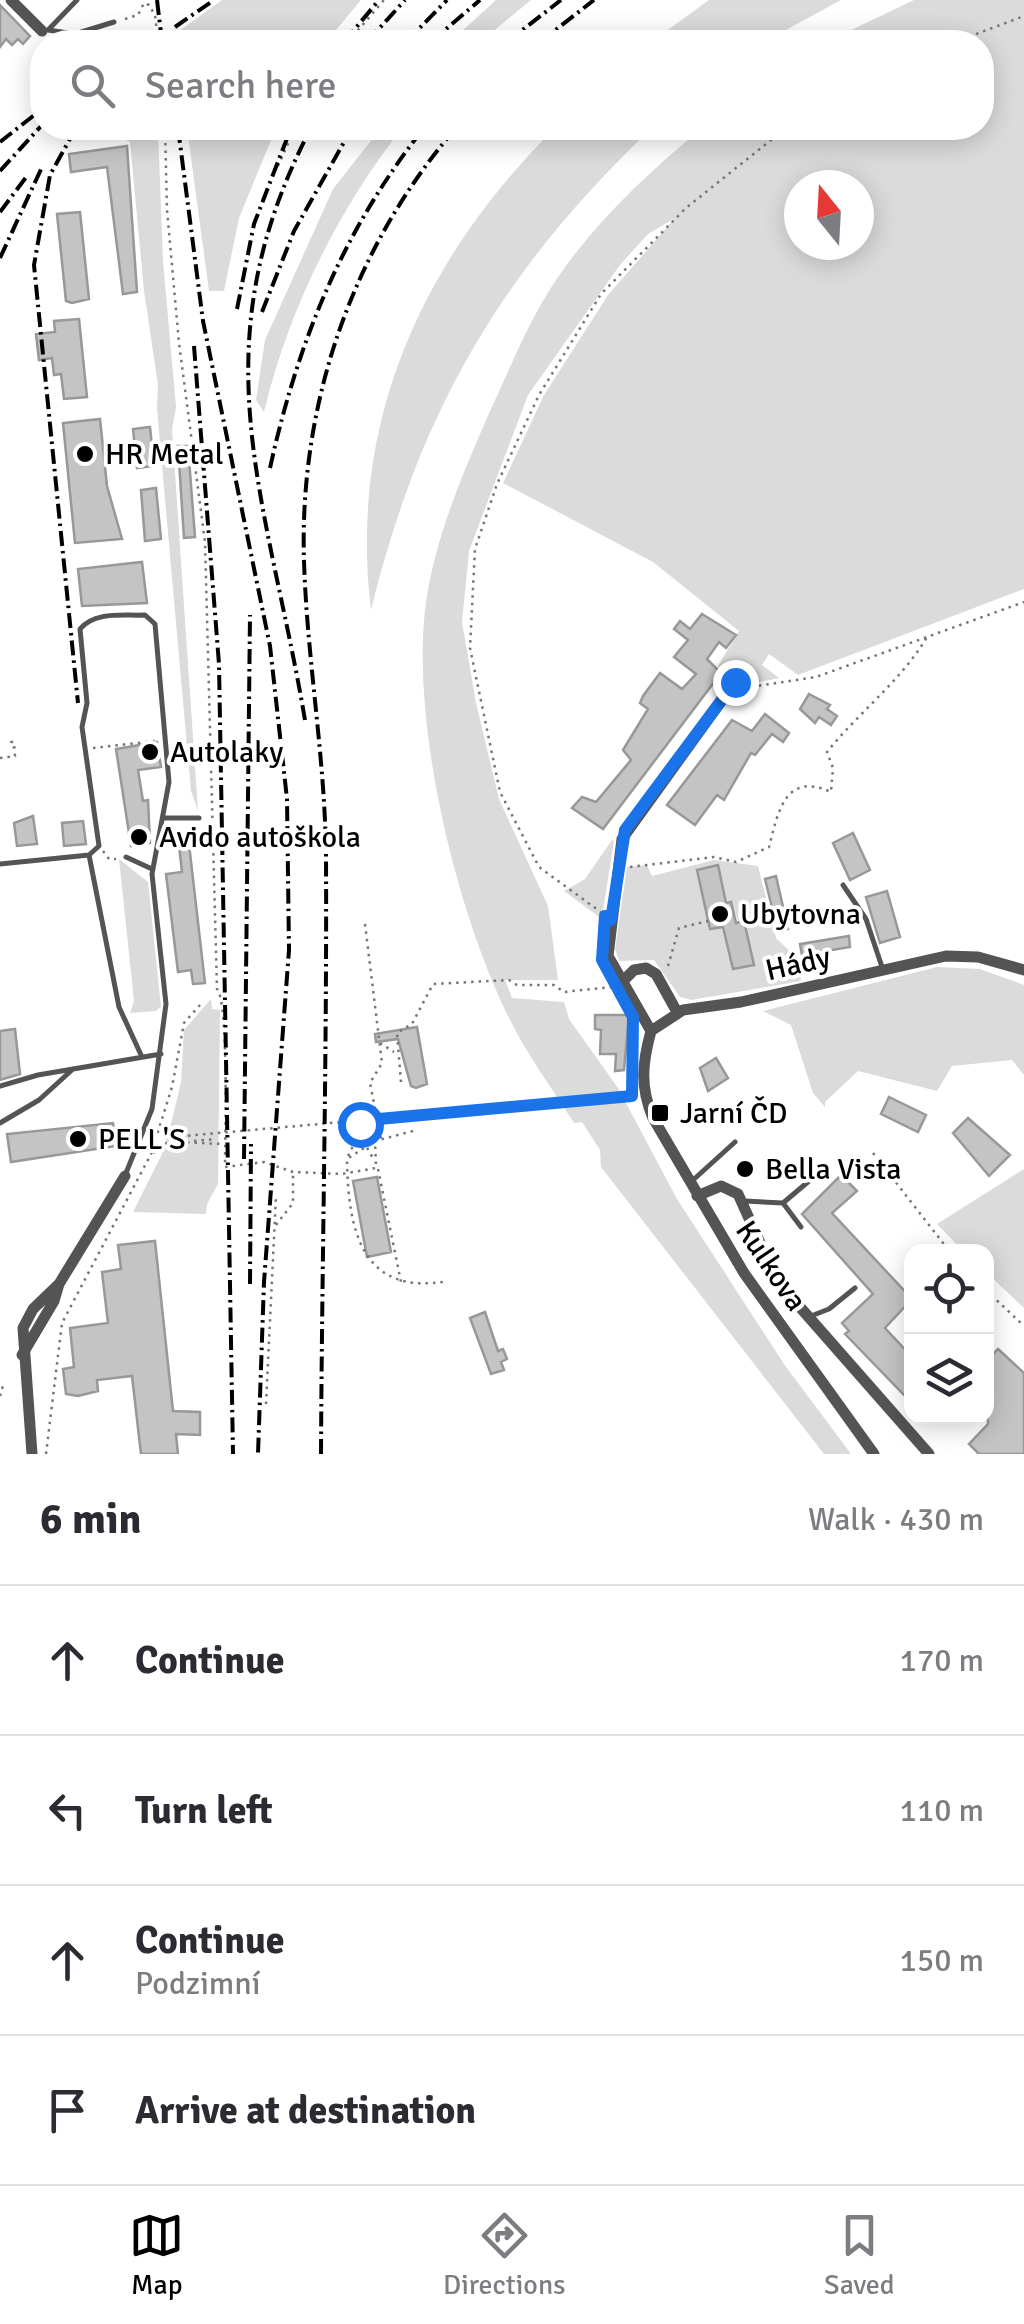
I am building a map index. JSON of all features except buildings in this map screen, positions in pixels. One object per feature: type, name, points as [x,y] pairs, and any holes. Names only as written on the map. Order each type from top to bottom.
[{"type":"street","points":[[11,0],[45,30]]},
{"type":"street","points":[[651,1032],[615,981],[608,956],[608,918],[622,867],[625,830],[732,686]]},
{"type":"street","name":"Hády","points":[[651,1032],[677,1012],[964,955],[1024,970]]},
{"type":"street","points":[[615,981],[646,968],[656,974],[677,1012]]},
{"type":"street","name":"Kulkova","points":[[651,1032],[642,1061],[643,1095],[697,1196],[769,1310],[874,1454]]},
{"type":"street","points":[[32,1454],[22,1356],[54,1301],[59,1284],[124,1176]]},
{"type":"street","points":[[697,1196],[726,1186],[742,1201],[762,1247],[808,1316],[929,1454]]},
{"type":"lane","points":[[45,30],[77,0]]},
{"type":"lane","points":[[88,30],[114,22]]},
{"type":"lane","points":[[0,864],[89,855],[98,846],[82,728],[87,703],[80,629],[88,620],[146,615],[154,624],[169,782],[152,869],[166,980],[161,1054],[152,1109],[124,1176]]},
{"type":"lane","points":[[164,818],[199,818]]},
{"type":"lane","points":[[89,855],[119,1006],[142,1058]]},
{"type":"lane","points":[[126,857],[152,869]]},
{"type":"lane","points":[[843,886],[866,919],[883,970]]},
{"type":"lane","points":[[0,1086],[161,1054]]},
{"type":"lane","points":[[0,1123],[39,1100],[74,1069]]},
{"type":"lane","points":[[690,1182],[735,1142]]},
{"type":"lane","points":[[742,1201],[764,1205],[784,1202],[828,1165]]},
{"type":"lane","points":[[784,1202],[800,1227]]},
{"type":"lane","points":[[808,1316],[829,1309],[855,1288]]},
{"type":"path","points":[[358,30],[384,0]]},
{"type":"path","points":[[114,22],[138,15],[146,3],[156,19],[157,30]]},
{"type":"path","points":[[987,30],[1024,16]]},
{"type":"path","points":[[165,140],[167,210],[206,560],[217,989],[222,994],[224,1032],[225,1167],[264,1162],[293,1172],[347,1174],[376,1166]]},
{"type":"path","points":[[278,166],[290,140]]},
{"type":"path","points":[[608,918],[539,867],[500,792],[470,648],[475,549],[497,484],[539,395],[601,294],[686,208],[771,140]]},
{"type":"path","points":[[732,686],[816,676],[1024,602]]},
{"type":"path","points":[[622,867],[714,858],[736,862],[769,847],[780,804],[798,788],[813,784],[831,792],[833,768],[827,752],[856,716],[912,663],[927,637]]},
{"type":"path","points":[[101,748],[165,739]]},
{"type":"path","points":[[0,758],[15,756],[14,748]]},
{"type":"path","points":[[622,867],[627,857]]},
{"type":"path","points":[[607,900],[608,918]]},
{"type":"path","points":[[657,964],[663,971],[671,962],[680,928],[708,921]]},
{"type":"path","points":[[365,924],[382,1064],[370,1084],[381,1139]]},
{"type":"path","points":[[401,1082],[398,1030],[412,1024],[433,984],[507,980],[517,985],[554,985],[564,992],[603,991]]},
{"type":"path","points":[[46,1454],[62,1324],[152,1154],[172,1087],[184,1023],[200,1005]]},
{"type":"path","points":[[632,1070],[633,1017]]},
{"type":"path","points":[[378,1043],[397,1054]]},
{"type":"path","points":[[152,1154],[177,1136],[215,1132],[216,1139],[174,1144],[174,1138],[346,1122],[625,1096],[632,1096],[632,1083]]},
{"type":"path","points":[[346,1122],[346,1126],[360,1124],[359,1113],[356,1113],[356,1126],[376,1166]]},
{"type":"path","points":[[347,1159],[375,1140],[413,1131]]},
{"type":"path","points":[[359,1135],[347,1159],[347,1174],[364,1253],[403,1285],[448,1281]]},
{"type":"path","points":[[177,1136],[177,1142],[225,1144]]},
{"type":"path","points":[[375,1140],[376,1166],[403,1285]]},
{"type":"path","points":[[873,1153],[944,1244]]},
{"type":"path","points":[[274,1229],[293,1203],[293,1172]]},
{"type":"path","points":[[266,1404],[276,1196]]},
{"type":"path","points":[[994,1298],[1024,1326]]},
{"type":"path","points":[[0,1396],[4,1382]]},
{"type":"shaded area","points":[[222,0],[361,0],[336,30],[180,30]]},
{"type":"shaded area","points":[[496,0],[531,0],[495,30],[463,30]]},
{"type":"shaded area","points":[[709,0],[841,0],[786,30],[668,30]]},
{"type":"shaded area","points":[[914,0],[1024,0],[1024,589],[798,675],[769,654],[762,665],[779,678],[744,685],[718,666],[739,631],[653,562],[503,483],[544,395],[608,295],[675,218],[648,234],[620,265],[528,395],[469,551],[462,622],[476,703],[499,799],[548,906],[558,980],[505,980],[512,998],[564,1002],[569,1019],[618,1088],[677,1199],[784,1364],[851,1454],[824,1454],[601,1167],[600,1150],[582,1122],[574,1123],[530,1056],[488,970],[470,921],[441,812],[431,756],[423,649],[426,602],[444,528],[471,455],[521,343],[546,295],[605,218],[688,140],[994,140],[994,30],[851,30]]},
{"type":"shaded area","points":[[125,140],[158,140],[163,261],[176,407],[172,429],[198,811],[191,791],[158,385],[144,291],[130,142]]},
{"type":"shaded area","points":[[189,140],[271,140],[239,218],[224,291],[209,291]]},
{"type":"shaded area","points":[[372,140],[393,140],[318,262],[287,336],[264,412],[256,400],[265,340],[333,189]]},
{"type":"shaded area","points":[[544,140],[640,140],[552,235],[474,347],[415,470],[371,610],[367,541],[371,474],[384,410],[404,348],[432,289],[467,233]]},
{"type":"shaded area","points":[[612,840],[597,948],[599,917],[564,891],[585,879]]},
{"type":"shaded area","points":[[119,859],[148,882],[161,1007],[156,1011],[130,1013],[134,1001]]},
{"type":"shaded area","points":[[714,860],[758,866],[776,938],[798,959],[801,981],[691,1000],[680,997],[654,960],[619,961],[615,949],[627,867],[647,865],[652,876]],"holes":[[[718,865],[726,903],[731,902],[753,965],[733,969],[723,927],[710,929],[705,908]]]},
{"type":"shaded area","points":[[937,967],[980,969],[1024,985],[1024,1075],[1012,1060],[952,1066],[937,1091],[858,1071],[825,1102],[825,1107],[813,1093],[791,1025],[763,1011]]},
{"type":"shaded area","points":[[211,999],[212,1009],[220,1010],[218,1184],[206,1214],[133,1212],[161,1156],[172,1120],[181,1082],[184,1030]]},
{"type":"shaded area","points":[[1024,1169],[1024,1308],[994,1280],[994,1244],[956,1244],[937,1224]]},
{"type":"railway","points":[[157,0],[161,30]]},
{"type":"railway","points":[[175,27],[214,0]]},
{"type":"railway","points":[[354,30],[379,0]]},
{"type":"railway","points":[[378,30],[405,0]]},
{"type":"railway","points":[[418,30],[447,0]]},
{"type":"railway","points":[[445,30],[480,0]]},
{"type":"railway","points":[[522,30],[561,0]]},
{"type":"railway","points":[[555,30],[594,0]]},
{"type":"railway","points":[[0,142],[30,118]]},
{"type":"railway","points":[[0,171],[30,138]]},
{"type":"railway","points":[[69,140],[50,175],[34,265],[78,703]]},
{"type":"railway","points":[[180,140],[203,321],[270,646],[287,799],[289,950],[264,1282],[258,1454]]},
{"type":"railway","points":[[237,309],[254,224],[286,140]]},
{"type":"railway","points":[[305,720],[260,492],[251,422],[249,353],[256,282],[276,207],[306,140]]},
{"type":"railway","points":[[262,312],[294,231],[345,140]]},
{"type":"railway","points":[[270,468],[294,376],[327,289],[370,206],[415,140]]},
{"type":"railway","points":[[321,1454],[326,855],[306,598],[305,502],[311,443],[323,386],[361,276],[388,224],[447,140]]},
{"type":"railway","points":[[0,258],[43,165]]},
{"type":"railway","points":[[0,212],[27,176]]},
{"type":"railway","points":[[194,346],[219,664],[233,1454]]},
{"type":"railway","points":[[244,1159],[250,615]]},
{"type":"railway","points":[[250,1284],[251,1144]]},
{"type":"place","name":"HR Metal","points":[[85,454]]},
{"type":"place","name":"Autolaky","points":[[150,752]]},
{"type":"place","name":"Avido autoškola","points":[[139,837]]},
{"type":"place","name":"Ubytovna","points":[[720,914]]},
{"type":"place","name":"Jarní ČD","points":[[660,1113]]},
{"type":"place","name":"PELL'S","points":[[78,1139]]},
{"type":"place","name":"Bella Vista","points":[[745,1169]]},
{"type":"route","points":[[360,1124],[346,1126],[346,1122],[632,1096],[633,1017],[604,967],[600,946],[605,916],[611,920],[622,839],[629,824],[735,682]]}]
